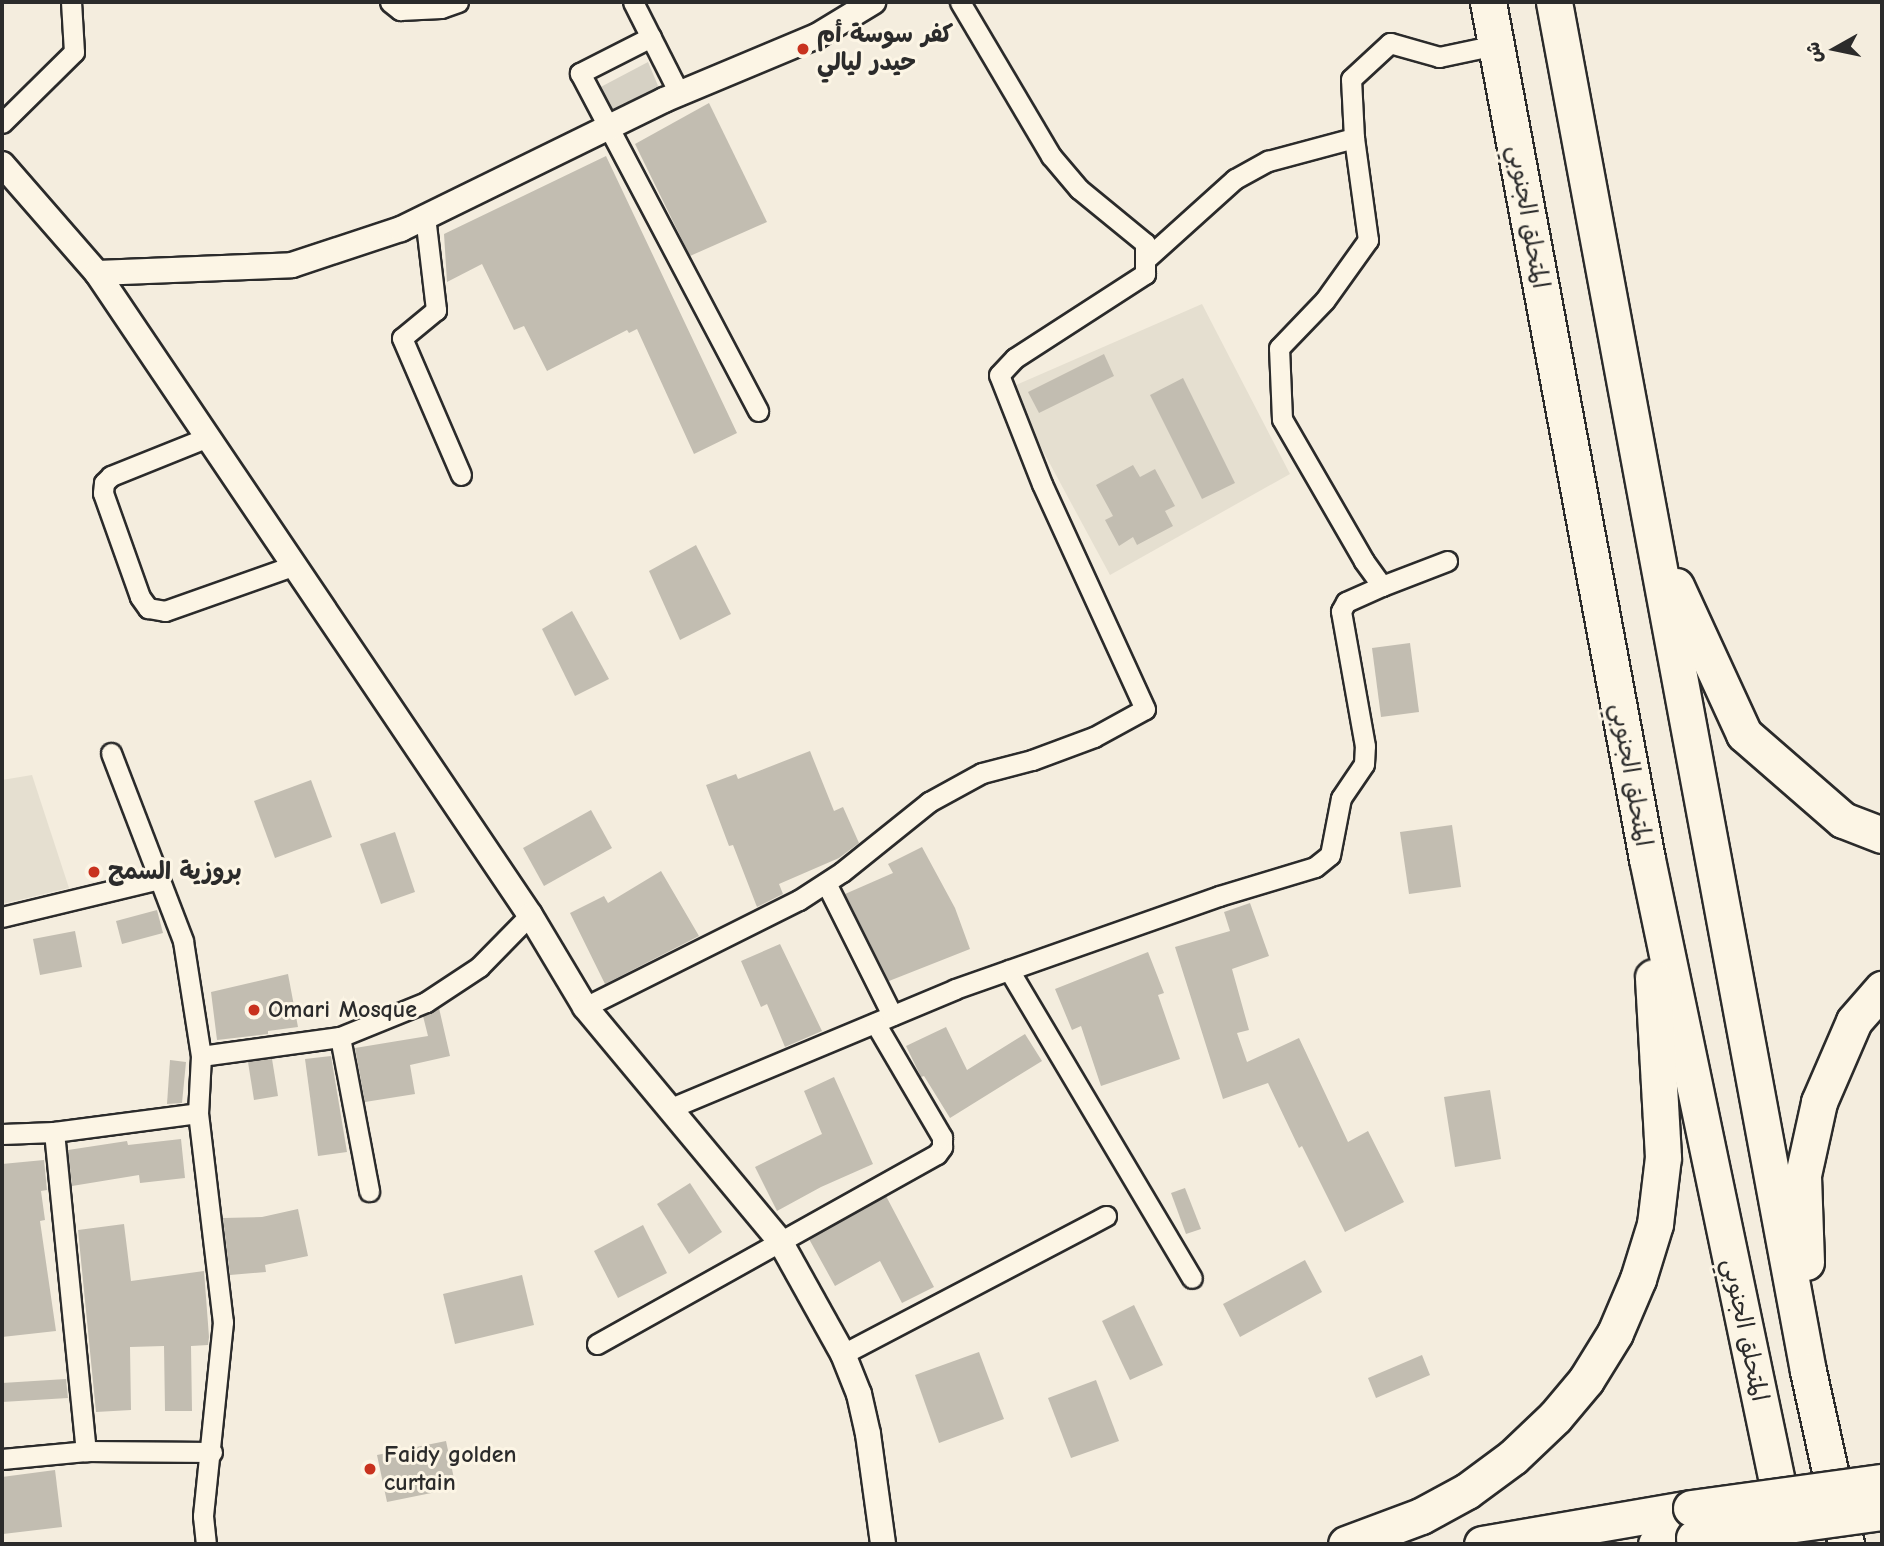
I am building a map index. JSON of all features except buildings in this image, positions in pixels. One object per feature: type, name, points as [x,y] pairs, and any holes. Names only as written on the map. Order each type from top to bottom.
[{"type":"highway","name":"المتحلق الجنوبي","points":[[1488,2],[1647,859],[1790,1544]]},
{"type":"highway","points":[[1554,2],[1808,1371],[1846,1544]]},
{"type":"highway","points":[[1651,526],[1744,734],[1843,820],[1882,835]]},
{"type":"highway","points":[[1346,1544],[1421,1516],[1467,1491],[1513,1457],[1555,1417],[1586,1380],[1615,1333],[1638,1279],[1656,1224],[1663,1157],[1647,859]]},
{"type":"highway","points":[[1808,1371],[1803,1175],[1824,1090],[1854,1021],[1882,989]]},
{"type":"highway","points":[[1656,1544],[1692,1523],[1882,1482]]},
{"type":"highway","points":[[1482,1544],[1692,1523],[1882,1512]]},
{"type":"street","points":[[2,123],[74,52],[71,2]]},
{"type":"street","points":[[390,2],[400,10],[441,8],[458,2]]},
{"type":"street","points":[[633,2],[680,95]]},
{"type":"street","points":[[97,273],[292,265],[401,229],[606,128],[817,36],[873,2]]},
{"type":"street","points":[[585,1007],[729,938],[826,883],[929,802],[982,773],[1032,760],[1094,737],[1145,709],[1042,484],[999,375],[1015,358],[1145,274],[1145,243],[1079,189],[1051,156],[960,2]]},
{"type":"street","points":[[651,37],[580,73],[606,128],[758,411]]},
{"type":"street","points":[[1382,586],[1364,561],[1282,419],[1279,348],[1325,300],[1368,240],[1354,138],[1351,79],[1390,43],[1439,57],[1496,44]]},
{"type":"street","points":[[1145,260],[1235,179],[1268,161],[1354,138]]},
{"type":"street","points":[[2,164],[97,273],[530,915],[585,1007],[779,1241],[843,1354],[859,1394],[869,1434],[884,1539]]},
{"type":"street","points":[[425,216],[436,310],[402,338],[461,475]]},
{"type":"street","points":[[208,437],[111,476],[104,483],[103,493],[140,597],[148,608],[165,611],[295,565]]},
{"type":"street","points":[[671,1108],[883,1019],[1009,970],[1219,896],[1315,867],[1330,855],[1341,798],[1364,764],[1366,746],[1341,611],[1346,602],[1447,561]]},
{"type":"street","points":[[111,753],[183,941],[201,1056],[198,1113],[223,1322],[212,1452],[203,1516],[206,1544]]},
{"type":"street","points":[[2,917],[159,879]]},
{"type":"street","points":[[597,1344],[937,1153],[942,1147],[942,1137],[883,1019],[826,883]]},
{"type":"street","points":[[201,1056],[340,1037],[426,1002],[480,967],[530,915]]},
{"type":"street","points":[[1009,970],[1192,1278]]},
{"type":"street","points":[[340,1037],[369,1191]]},
{"type":"street","points":[[2,1134],[54,1132],[198,1113]]},
{"type":"street","points":[[54,1132],[86,1451]]},
{"type":"street","points":[[843,1354],[1106,1216]]},
{"type":"street","points":[[2,1459],[86,1451],[212,1452]]},
{"type":"shaded area","points":[[648,62],[664,100],[614,124],[595,90]]},
{"type":"shaded area","points":[[1202,304],[1290,474],[1110,575],[1009,388]]},
{"type":"shaded area","points":[[32,775],[69,888],[2,904],[2,780]]},
{"type":"place","name":"كفر سوسة أم حيدر ليالي","points":[[803,49]]},
{"type":"place","name":"بروزية السمح","points":[[94,872]]},
{"type":"place","name":"Omari Mosque","points":[[254,1010]]},
{"type":"place","name":"Faidy golden curtain","points":[[370,1469]]}]
